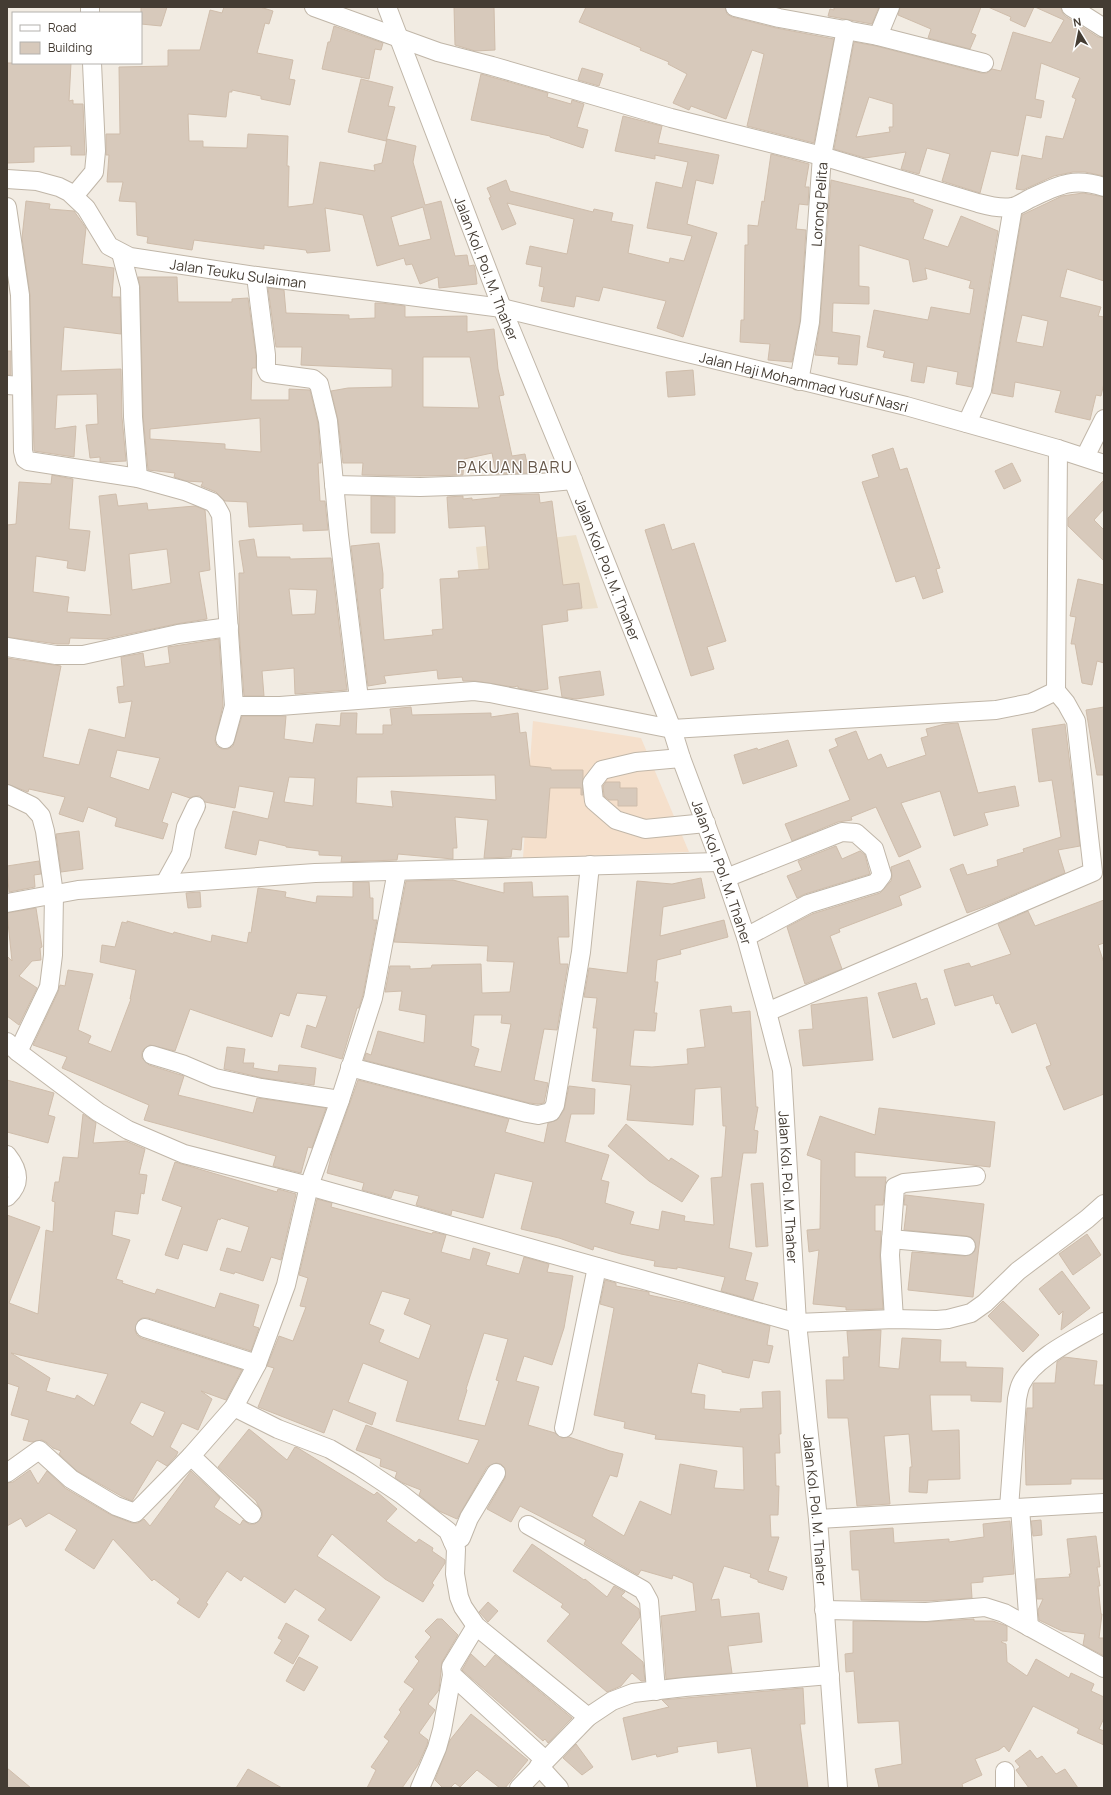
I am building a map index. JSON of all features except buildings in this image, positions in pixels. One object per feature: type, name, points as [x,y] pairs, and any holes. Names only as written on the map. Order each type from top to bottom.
[{"type":"street","points":[[314,7],[438,52],[499,68],[671,118],[822,156],[978,203],[997,207],[1013,207],[1070,182],[1091,183],[1104,187]]},
{"type":"street","name":"Jalan Kol. Pol. M. Thaher","points":[[387,7],[502,308],[573,480],[672,729],[681,758],[746,936],[782,1070],[797,1323],[818,1519],[838,1788]]},
{"type":"street","points":[[734,7],[779,18],[878,36],[984,64]]},
{"type":"street","points":[[878,36],[890,7]]},
{"type":"street","points":[[1071,7],[1104,28]]},
{"type":"street","name":"Lorong Pelita","points":[[799,381],[810,322],[822,156],[846,29]]},
{"type":"street","points":[[74,196],[94,172],[96,151],[92,64]]},
{"type":"street","name":"Jalan Teuku Sulaiman","points":[[7,179],[46,183],[69,192],[86,208],[110,246],[121,253],[140,259],[256,276],[502,308]]},
{"type":"street","points":[[7,207],[20,295],[14,386],[22,451],[25,459],[28,461],[138,478],[185,491],[212,502],[219,510],[221,515],[234,706],[225,739]]},
{"type":"street","points":[[967,423],[982,390],[1013,207]]},
{"type":"street","points":[[121,253],[130,286],[133,417],[138,478]]},
{"type":"street","points":[[256,276],[266,355],[266,369],[271,375],[313,379],[319,384],[328,421],[353,659],[359,699]]},
{"type":"street","name":"Jalan Haji Mohammad Yusuf Nasri","points":[[502,308],[906,406],[1058,449],[1104,464]]},
{"type":"street","points":[[1085,457],[1104,419]]},
{"type":"street","points":[[767,1012],[1098,875],[1076,721],[1066,703],[1056,690],[1058,449]]},
{"type":"street","points":[[334,485],[420,487],[541,483],[573,480]]},
{"type":"street","points":[[7,647],[56,656],[83,654],[178,634],[229,627]]},
{"type":"street","points":[[234,706],[280,706],[458,692],[482,692],[672,729],[996,710],[1031,703],[1056,690]]},
{"type":"street","points":[[681,758],[636,762],[602,770],[592,783],[594,801],[616,820],[645,829],[706,823]]},
{"type":"street","points":[[7,794],[32,806],[41,816],[45,831],[54,894],[53,955],[49,987],[12,1047],[98,1112],[128,1130],[184,1154],[309,1186],[797,1323],[894,1318],[948,1319],[971,1313],[985,1303],[1018,1271],[1087,1219],[1104,1204]]},
{"type":"street","points":[[165,883],[181,854],[186,827],[196,806]]},
{"type":"street","points":[[7,903],[78,890],[315,873],[590,865],[723,870],[842,832],[856,833],[874,848],[882,875],[876,883],[808,904],[746,936]]},
{"type":"street","points":[[350,1067],[527,1113],[538,1115],[551,1112],[555,1105],[581,952],[590,865]]},
{"type":"street","points":[[7,1473],[39,1450],[71,1479],[116,1506],[135,1514],[234,1407],[257,1364],[286,1285],[309,1186],[340,1100],[373,998],[396,871]]},
{"type":"street","points":[[152,1055],[182,1064],[215,1078],[261,1088],[340,1100]]},
{"type":"street","points":[[7,1155],[16,1169],[17,1181],[16,1188],[7,1198]]},
{"type":"street","points":[[894,1318],[890,1255],[894,1191],[897,1185],[976,1176]]},
{"type":"street","points":[[891,1239],[966,1246]]},
{"type":"street","points":[[564,1428],[597,1267]]},
{"type":"street","points":[[1029,1627],[1014,1508],[1017,1399],[1020,1384],[1033,1368],[1047,1357],[1104,1322]]},
{"type":"street","points":[[145,1328],[257,1364]]},
{"type":"street","points":[[234,1407],[278,1429],[330,1449],[401,1494],[448,1531],[456,1549],[455,1574],[459,1597],[463,1607],[476,1626],[588,1717]]},
{"type":"street","points":[[190,1456],[252,1514]]},
{"type":"street","points":[[453,1542],[461,1538],[469,1518],[496,1473]]},
{"type":"street","points":[[818,1519],[1104,1503]]},
{"type":"street","points":[[528,1526],[643,1590],[649,1601],[656,1691]]},
{"type":"street","points":[[824,1610],[926,1612],[985,1607],[1004,1612],[1104,1668]]},
{"type":"street","points":[[420,1788],[437,1748],[442,1730],[452,1675],[451,1667],[476,1626]]},
{"type":"street","points":[[452,1675],[542,1763],[559,1788]]},
{"type":"street","points":[[519,1788],[588,1717],[612,1701],[623,1696],[685,1687],[830,1676]]},
{"type":"shaded area","points":[[576,535],[598,608],[484,619],[476,547]]},
{"type":"shaded area","points":[[533,721],[641,738],[689,852],[523,858]]},
{"type":"district","name":"PAKUAN BARU","points":[[515,467]]}]
